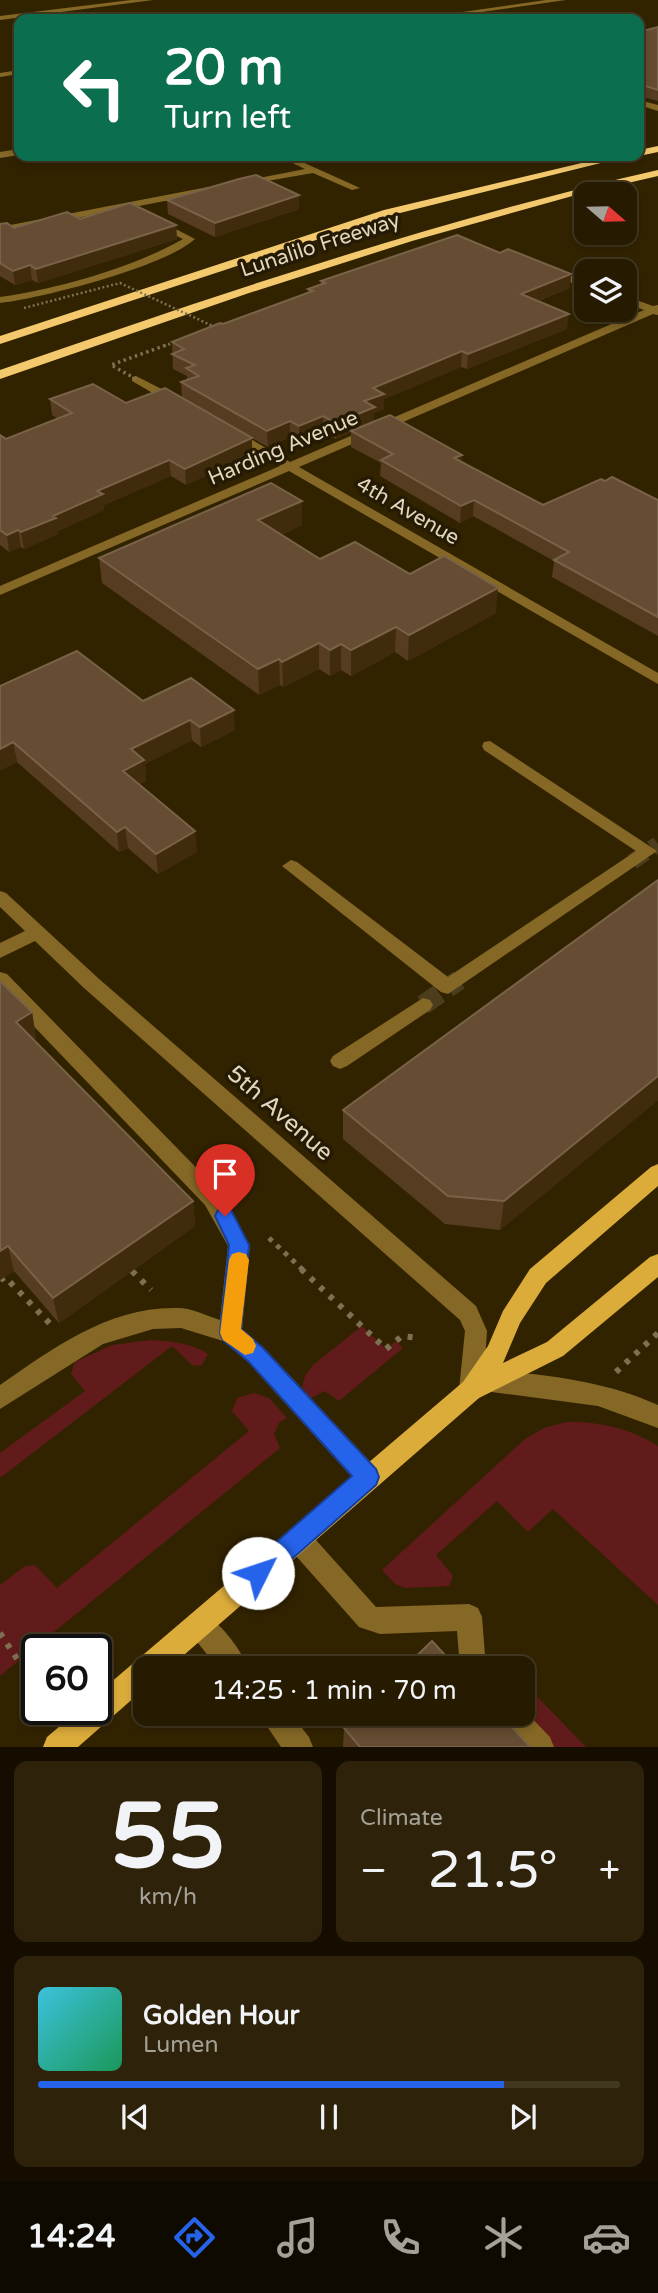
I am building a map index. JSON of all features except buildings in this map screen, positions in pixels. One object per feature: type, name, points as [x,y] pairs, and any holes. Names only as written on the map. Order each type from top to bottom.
[{"type":"highway","name":"Lunalilo Freeway","points":[[0,340],[388,212],[600,161]]},
{"type":"highway","name":"Lunalilo Freeway","points":[[0,375],[400,240],[658,173]]},
{"type":"highway","points":[[0,389],[271,282]]},
{"type":"highway","points":[[0,330],[155,288]]},
{"type":"main road","points":[[481,1385],[511,1318],[538,1276],[658,1173]]},
{"type":"main road","points":[[162,1656],[368,1477],[481,1385],[541,1358],[569,1339],[658,1264]]},
{"type":"main road","points":[[57,1747],[133,1681]]},
{"type":"street","points":[[33,14],[149,0]]},
{"type":"street","points":[[455,14],[562,0]]},
{"type":"street","points":[[294,161],[355,188]]},
{"type":"street","points":[[232,186],[315,170]]},
{"type":"street","points":[[0,230],[218,188]]},
{"type":"street","points":[[0,300],[36,295],[168,252],[190,239],[122,206]]},
{"type":"street","points":[[535,266],[574,281]]},
{"type":"street","points":[[637,303],[656,310]]},
{"type":"street","name":"Harding Avenue","points":[[0,591],[656,310]]},
{"type":"street","points":[[136,379],[195,412]]},
{"type":"street","name":"4th Avenue","points":[[218,426],[658,679]]},
{"type":"street","points":[[291,866],[448,988],[648,851],[491,746]]},
{"type":"street","name":"5th Avenue","points":[[0,897],[91,983],[468,1313],[477,1331],[481,1385]]},
{"type":"street","points":[[0,951],[38,932]]},
{"type":"street","points":[[0,979],[213,1199],[225,1216],[239,1245],[230,1333]]},
{"type":"street","points":[[340,1061],[423,1005]]},
{"type":"street","points":[[0,1398],[73,1348],[97,1335],[153,1319],[181,1318],[230,1333],[256,1355],[368,1477]]},
{"type":"street","points":[[481,1385],[549,1386],[616,1399],[658,1416]]},
{"type":"street","points":[[298,1539],[368,1618],[380,1621],[469,1617],[472,1656]]},
{"type":"street","points":[[199,1624],[224,1656]]},
{"type":"street","points":[[282,1726],[299,1747]]},
{"type":"street","points":[[520,1726],[540,1747]]},
{"type":"path","points":[[24,308],[120,283],[217,328],[205,332]]},
{"type":"path","points":[[136,379],[111,365],[182,340]]},
{"type":"path","points":[[259,1228],[386,1349],[402,1336],[418,1338]]},
{"type":"path","points":[[132,1271],[156,1295]]},
{"type":"path","points":[[0,1280],[5,1277],[58,1333],[65,1329]]},
{"type":"path","points":[[606,1382],[658,1332]]},
{"type":"path","points":[[0,1633],[21,1665]]},
{"type":"shaded area","points":[[362,1326],[386,1349],[396,1341],[403,1348],[339,1401],[325,1391],[309,1399],[302,1387],[305,1376],[313,1365]]},
{"type":"shaded area","points":[[151,1340],[188,1345],[208,1354],[202,1365],[193,1366],[172,1346],[0,1478],[0,1453],[85,1391],[71,1374],[75,1362],[112,1345]]},
{"type":"shaded area","points":[[254,1393],[269,1398],[287,1418],[279,1423],[274,1434],[280,1448],[52,1634],[21,1634],[21,1659],[0,1676],[0,1585],[25,1566],[35,1565],[57,1588],[249,1431],[232,1411],[237,1398]]},
{"type":"shaded area","points":[[566,1422],[614,1427],[658,1446],[658,1605],[553,1509],[528,1532],[497,1501],[436,1555],[453,1576],[449,1586],[405,1588],[395,1584],[382,1570],[525,1439],[544,1428]]},
{"type":"shaded area","points":[[535,1694],[586,1747],[540,1747],[530,1726],[535,1726]]},
{"type":"tunnel","points":[[632,862],[658,844]]},
{"type":"tunnel","points":[[423,1005],[459,980]]},
{"type":"slow traffic","points":[[239,1260],[230,1333],[245,1346]]},
{"type":"route","points":[[225,1216],[239,1245],[230,1333],[256,1355],[368,1477],[258,1573]]}]
